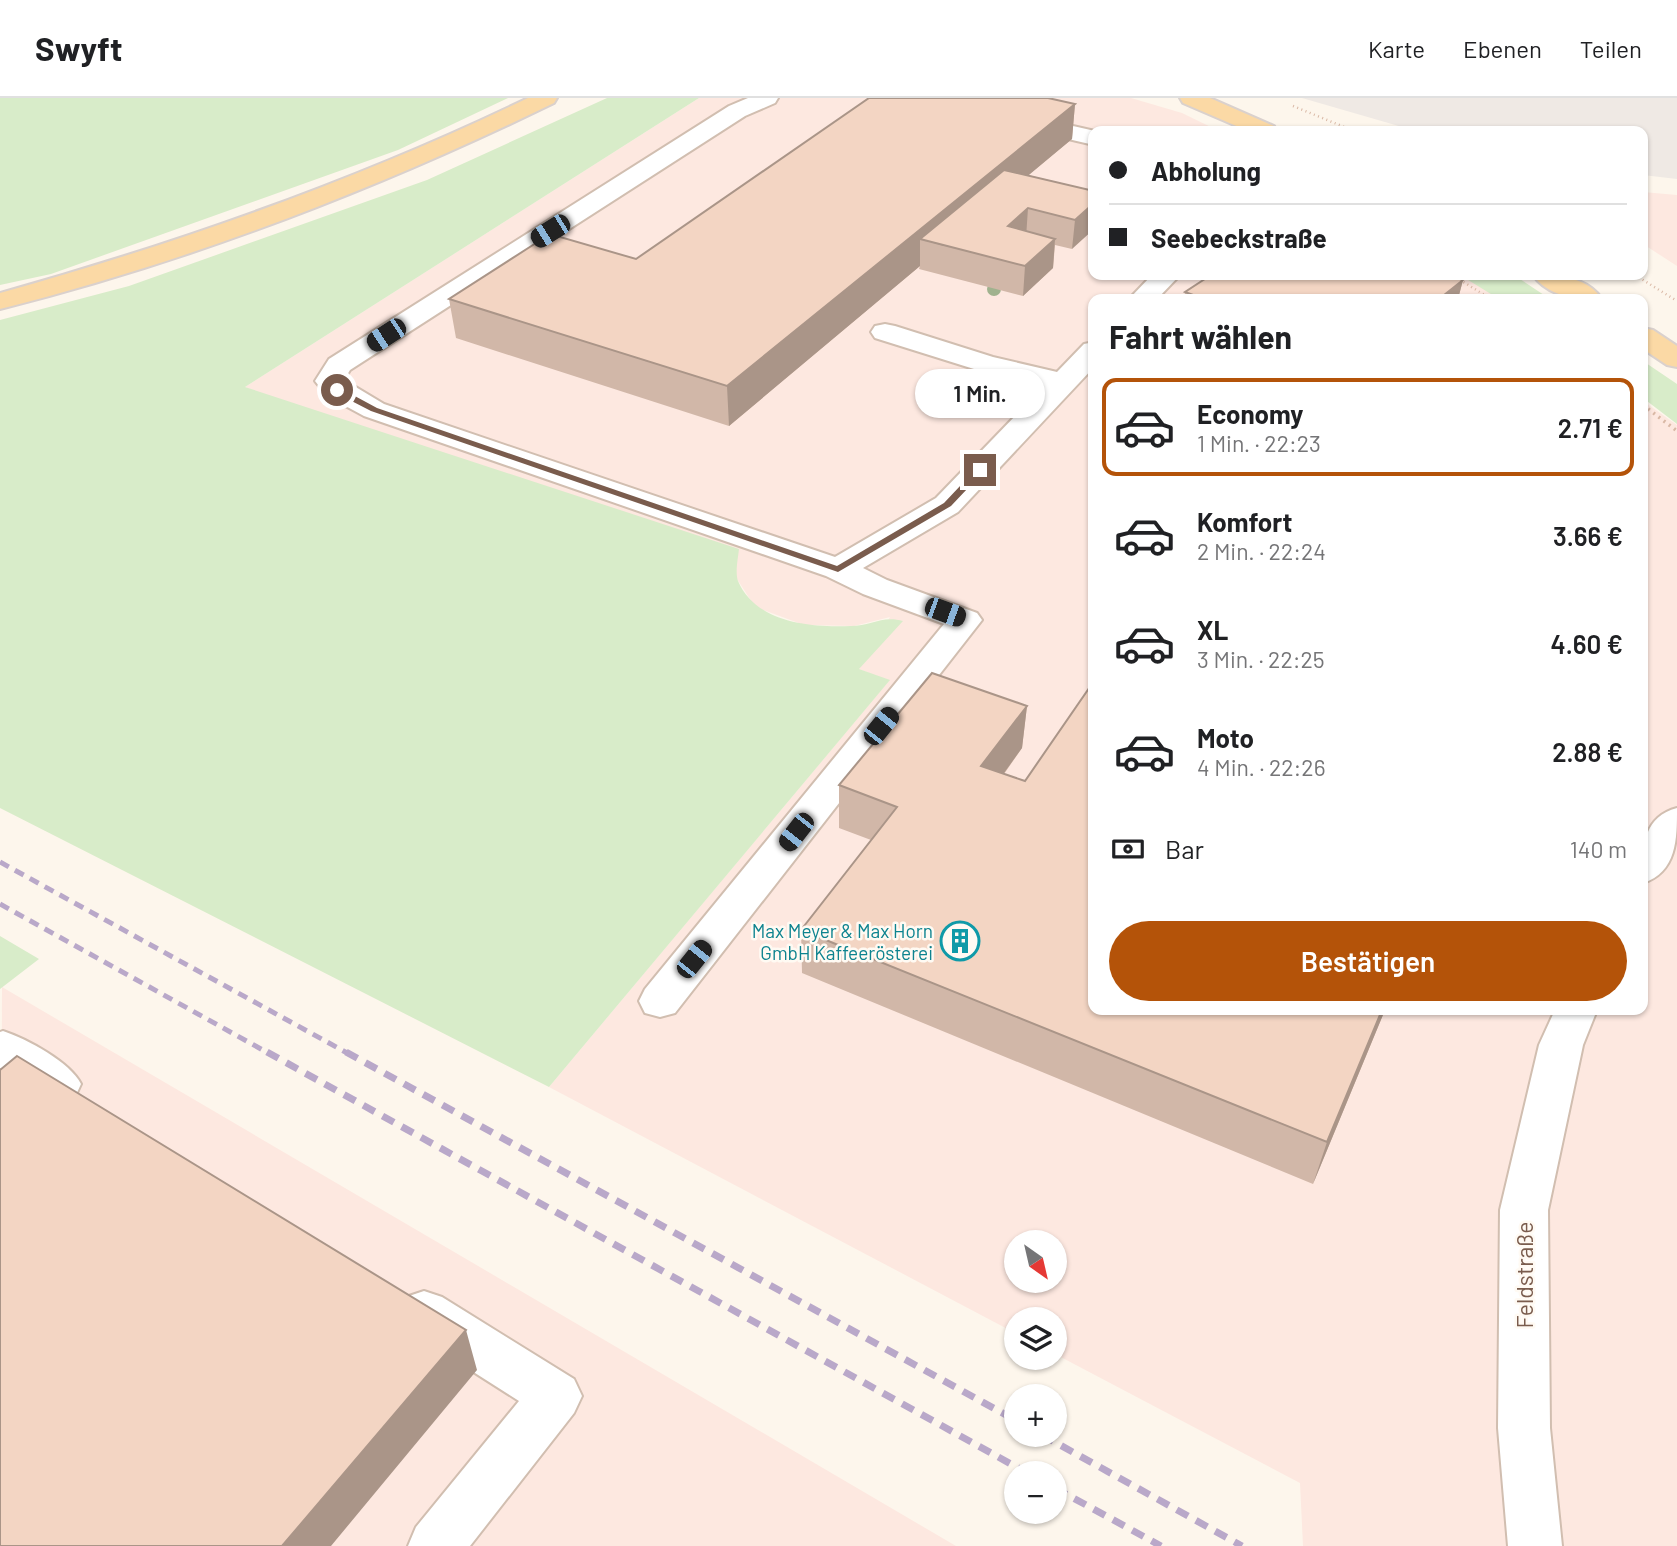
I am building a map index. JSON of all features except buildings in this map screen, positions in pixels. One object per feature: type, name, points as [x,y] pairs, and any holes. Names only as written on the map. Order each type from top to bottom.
[{"type":"main road","points":[[0,301],[110,271],[303,206],[470,137],[546,98]]},
{"type":"main road","points":[[1191,98],[1255,126]]},
{"type":"main road","points":[[1555,280],[1580,294]]},
{"type":"main road","points":[[1648,339],[1677,359]]},
{"type":"street","points":[[660,1001],[965,620],[875,587],[838,569],[374,410],[344,395],[330,381],[339,365],[737,111],[767,98]]},
{"type":"street","points":[[921,98],[1088,137]]},
{"type":"street","points":[[1147,294],[1162,280]]},
{"type":"street","points":[[885,332],[984,363],[1063,382]]},
{"type":"street","points":[[838,569],[947,505],[1088,356]]},
{"type":"street","points":[[1648,862],[1677,821]]},
{"type":"street","name":"Feldstraße","points":[[1535,1546],[1524,1428],[1524,1210],[1561,1045],[1574,1015]]},
{"type":"street","points":[[0,1051],[3,1048],[97,1107]]},
{"type":"street","points":[[391,1293],[556,1396],[435,1546]]},
{"type":"path","points":[[1285,103],[1342,126]]},
{"type":"path","points":[[1460,280],[1483,294]]},
{"type":"path","points":[[1643,280],[1677,302]]},
{"type":"path","points":[[1648,409],[1677,430]]},
{"type":"shaded area","points":[[699,98],[1131,98],[1182,113],[1209,126],[1088,126],[1088,280],[1473,280],[1493,294],[1088,294],[1088,1015],[1648,1015],[1648,405],[1677,425],[1677,1546],[1303,1546],[1300,1483],[1067,1360],[1067,1307],[1004,1307],[1004,1327],[549,1087],[889,681],[859,669],[890,617],[854,626],[804,625],[755,607],[737,579],[245,387]]},
{"type":"shaded area","points":[[1302,98],[1677,98],[1677,179],[1648,176],[1648,126],[1399,126]]},
{"type":"shaded area","points":[[1648,192],[1677,195],[1677,266],[1648,247]]},
{"type":"shaded area","points":[[2,987],[956,1546],[0,1546]]},
{"type":"green space","points":[[0,98],[508,98],[398,150],[51,274],[0,285]]},
{"type":"green space","points":[[607,98],[699,98],[245,387],[739,549],[737,578],[746,595],[758,606],[786,620],[819,626],[858,626],[889,619],[903,621],[859,669],[890,680],[549,1087],[0,808],[0,320],[129,286],[427,180]]},
{"type":"green space","points":[[1468,280],[1522,280],[1542,294],[1491,294]]},
{"type":"green space","points":[[1648,364],[1677,384],[1677,424],[1648,402]]},
{"type":"green space","points":[[0,936],[39,959],[0,989]]},
{"type":"railway","points":[[0,862],[349,1054]]},
{"type":"railway","points":[[0,904],[270,1054]]},
{"type":"railway","points":[[267,1052],[1006,1461]]},
{"type":"railway","points":[[346,1052],[1004,1414]]},
{"type":"railway","points":[[1064,1447],[1242,1546]]},
{"type":"railway","points":[[1067,1495],[1161,1546]]},
{"type":"place","name":"Max Meyer & Max Horn GmbH Kaffeerösterei","points":[[960,941]]},
{"type":"route","points":[[337,390],[351,400],[374,410],[838,569],[947,505],[980,470]]}]
